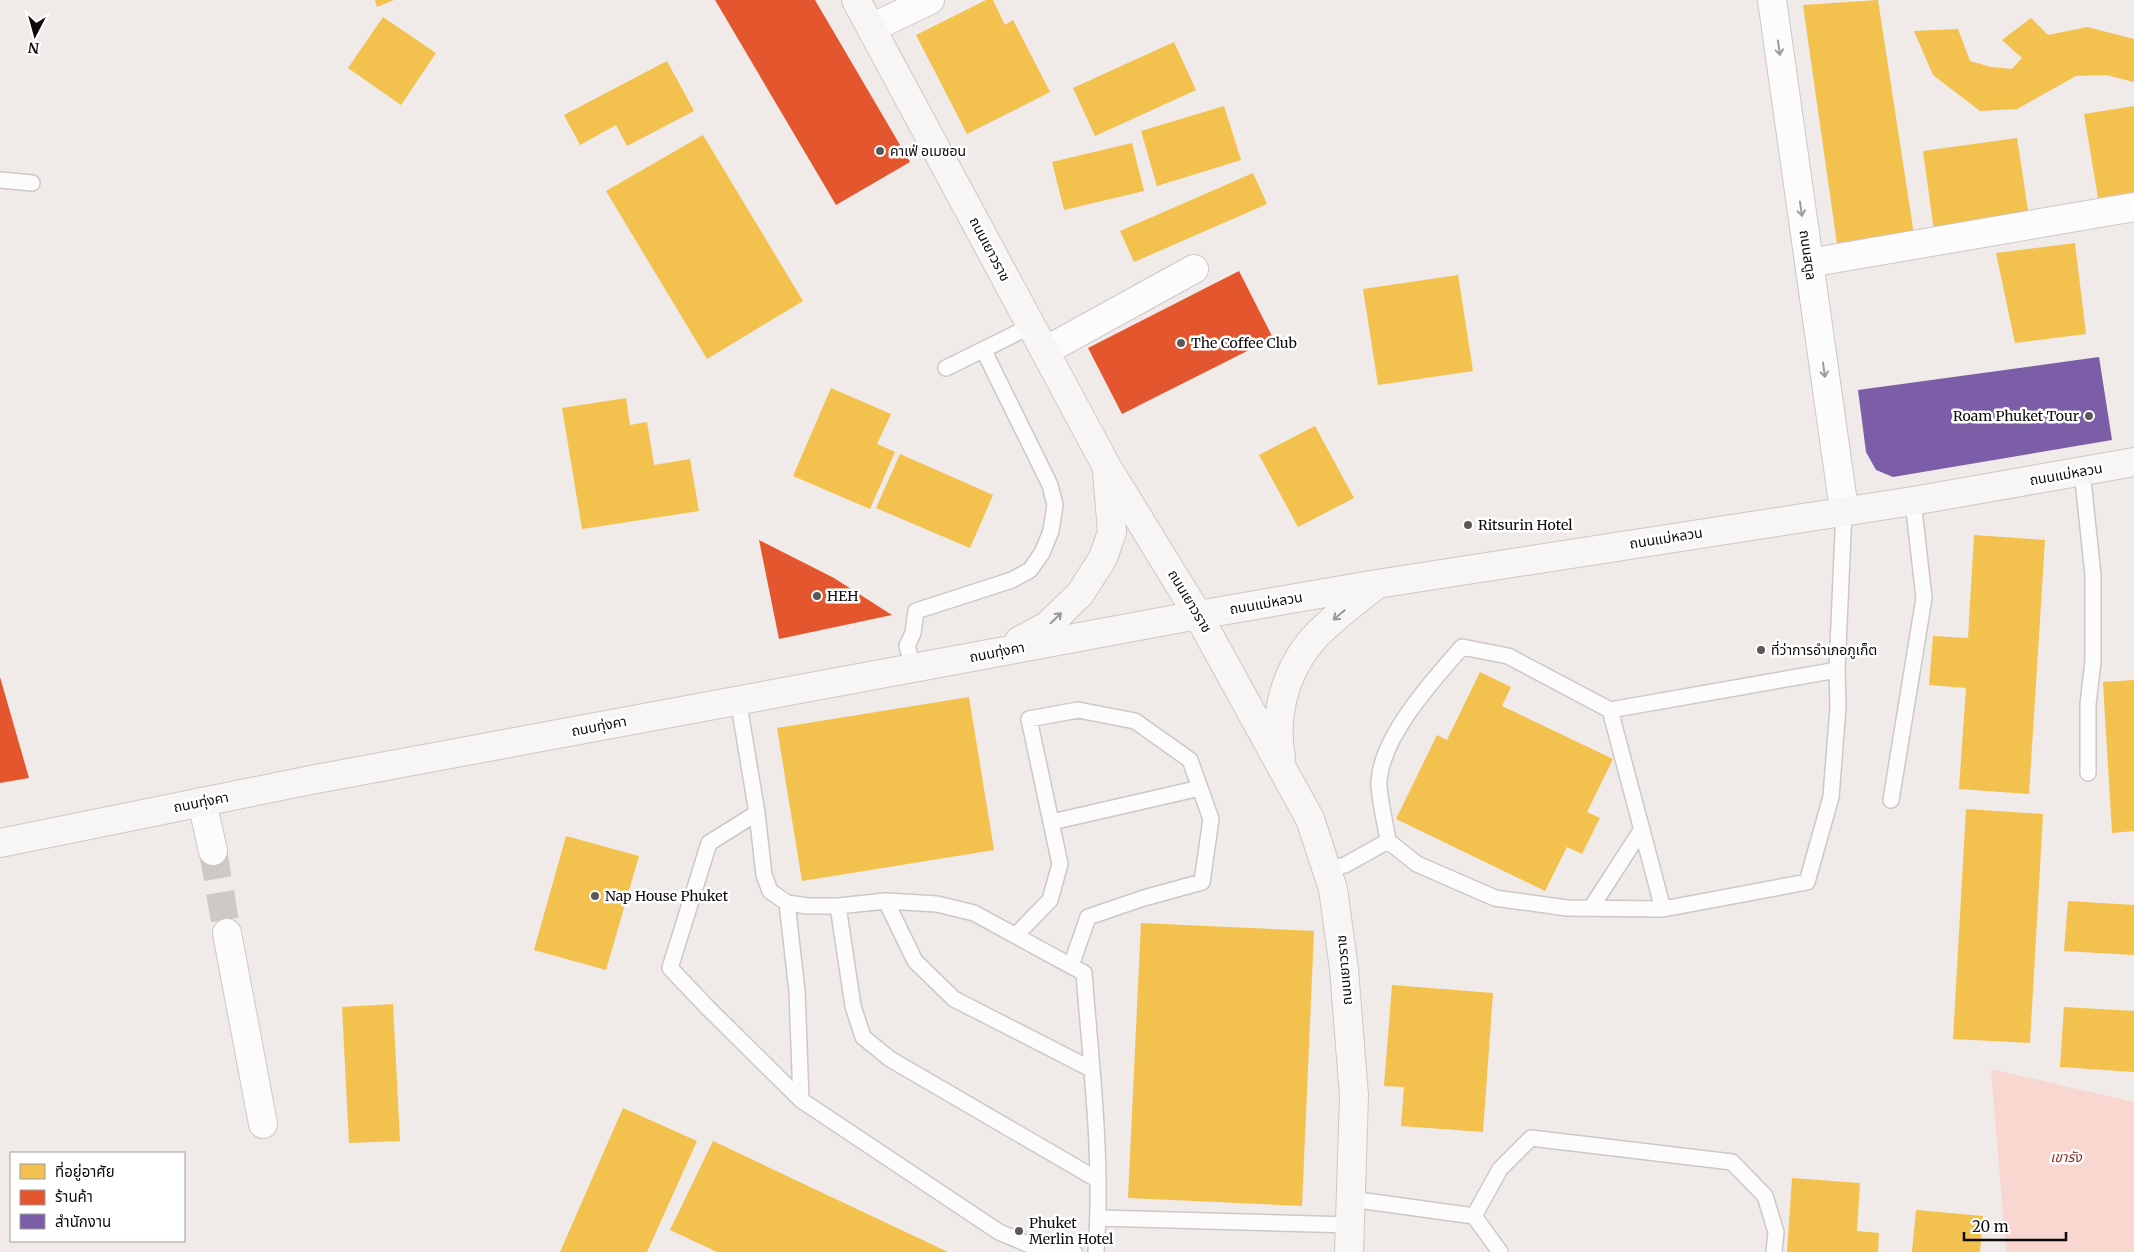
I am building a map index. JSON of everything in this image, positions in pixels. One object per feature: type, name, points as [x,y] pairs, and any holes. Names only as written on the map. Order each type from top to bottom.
[{"type":"main road","name":"ถนนเยาวราช","points":[[856,0],[1107,467],[1198,615],[1310,819],[1333,889],[1340,934],[1354,1096],[1348,1252]]},
{"type":"main road","name":"ถนนแม่หลวน","points":[[1198,615],[1377,584],[1913,500],[2134,462]]},
{"type":"main road","points":[[999,651],[1047,626],[1080,594],[1103,558],[1112,532],[1107,467]]},
{"type":"main road","points":[[1283,768],[1277,738],[1280,706],[1289,676],[1307,647],[1324,628],[1377,584]]},
{"type":"main road","name":"ถนนทุ่งคา","points":[[0,843],[202,802],[738,699],[914,669],[999,651],[1198,615]]},
{"type":"street","points":[[871,28],[930,0]]},
{"type":"street","name":"ถนนสตูล","points":[[1772,0],[1844,510]]},
{"type":"street","points":[[1809,264],[2134,207]]},
{"type":"street","points":[[1044,351],[1194,269]]},
{"type":"street","points":[[202,802],[213,851]]},
{"type":"street","points":[[227,933],[263,1124]]},
{"type":"lane","points":[[0,180],[32,183]]},
{"type":"lane","points":[[946,368],[984,351],[1031,326]]},
{"type":"lane","points":[[914,669],[907,646],[913,633],[916,611],[1022,576],[1037,562],[1051,531],[1055,505],[1050,485],[984,351]]},
{"type":"lane","points":[[2082,471],[2092,575],[2093,661],[2088,704],[2088,773]]},
{"type":"lane","points":[[1891,800],[1924,598],[1913,500]]},
{"type":"lane","points":[[1837,670],[1610,710],[1508,656],[1462,647],[1429,685],[1390,742],[1379,781],[1388,841],[1417,864],[1495,898],[1567,908],[1663,909],[1808,882],[1831,797],[1838,707],[1837,670],[1844,510]]},
{"type":"lane","points":[[738,699],[757,813],[764,875],[770,891],[788,903],[808,906],[838,906],[886,901],[937,904],[974,913],[1084,973],[1098,1180],[1096,1252]]},
{"type":"lane","points":[[1016,936],[1050,900],[1060,864],[1029,719],[1078,710],[1135,721],[1190,760],[1211,819],[1202,882],[1144,898],[1088,917],[1071,966]]},
{"type":"lane","points":[[1610,710],[1663,909]]},
{"type":"lane","points":[[1052,822],[1200,788]]},
{"type":"lane","points":[[757,813],[709,843],[670,968],[801,1100],[999,1232],[1030,1245],[1074,1252]]},
{"type":"lane","points":[[1591,908],[1642,829]]},
{"type":"lane","points":[[1326,868],[1345,865],[1388,841]]},
{"type":"lane","points":[[886,901],[915,962],[954,999],[1091,1069]]},
{"type":"lane","points":[[788,903],[797,991],[801,1100]]},
{"type":"lane","points":[[838,906],[852,1006],[864,1037],[890,1059],[1098,1180]]},
{"type":"lane","points":[[1474,1216],[1500,1170],[1531,1138],[1732,1162],[1765,1196],[1776,1232],[1774,1252]]},
{"type":"lane","points":[[1098,1218],[1350,1212],[1474,1216]]},
{"type":"lane","points":[[1474,1216],[1500,1252]]},
{"type":"green space","name":"เขารัง","points":[[1991,1069],[2134,1102],[2134,1252],[2006,1252]]},
{"type":"building: ที่อยู่อาศัย","points":[[375,0],[394,0],[377,7]]},
{"type":"building: ที่อยู่อาศัย","points":[[986,0],[993,0],[1005,25],[1013,20],[1050,92],[967,134],[916,35]]},
{"type":"building: ที่อยู่อาศัย","points":[[1878,0],[1914,235],[1837,244],[1803,5]]},
{"type":"building: ที่อยู่อาศัย","points":[[383,17],[436,53],[401,105],[348,68]]},
{"type":"building: ที่อยู่อาศัย","points":[[2031,18],[2048,35],[2087,27],[2134,39],[2134,82],[2106,75],[2076,76],[2017,109],[1980,111],[1933,75],[1914,31],[1958,29],[1970,61],[1991,67],[2012,69],[2022,58],[2002,40]]},
{"type":"building: ที่อยู่อาศัย","points":[[1174,42],[1196,90],[1095,136],[1073,88]]},
{"type":"building: ที่อยู่อาศัย","points":[[667,61],[694,111],[627,146],[616,125],[580,145],[564,115]]},
{"type":"building: ที่อยู่อาศัย","points":[[1224,106],[1241,160],[1157,186],[1141,131]]},
{"type":"building: ที่อยู่อาศัย","points":[[2134,106],[2134,192],[2098,198],[2084,114]]},
{"type":"building: ที่อยู่อาศัย","points":[[703,135],[803,301],[707,359],[606,191]]},
{"type":"building: ที่อยู่อาศัย","points":[[2017,138],[2029,217],[1934,231],[1923,151]]},
{"type":"building: ที่อยู่อาศัย","points":[[1132,143],[1144,191],[1064,210],[1052,162]]},
{"type":"building: ที่อยู่อาศัย","points":[[1253,173],[1267,204],[1134,262],[1120,231]]},
{"type":"building: ที่อยู่อาศัย","points":[[2075,243],[2086,334],[2015,343],[1996,253]]},
{"type":"building: ที่อยู่อาศัย","points":[[1458,275],[1473,371],[1378,385],[1363,289]]},
{"type":"building: ที่อยู่อาศัย","points":[[831,388],[891,414],[877,444],[895,452],[870,509],[793,476]]},
{"type":"building: ที่อยู่อาศัย","points":[[626,398],[630,425],[647,422],[654,465],[690,459],[699,511],[582,529],[562,408]]},
{"type":"building: ที่อยู่อาศัย","points":[[1315,426],[1354,498],[1298,527],[1259,455]]},
{"type":"building: ที่อยู่อาศัย","points":[[900,454],[993,495],[970,548],[876,508]]},
{"type":"building: ที่อยู่อาศัย","points":[[1974,535],[2045,540],[2029,794],[1959,789],[1966,688],[1929,685],[1933,636],[1968,638]]},
{"type":"building: ที่อยู่อาศัย","points":[[1480,672],[1511,687],[1502,706],[1613,759],[1587,812],[1600,818],[1582,854],[1567,847],[1545,891],[1396,819],[1437,735],[1447,740]]},
{"type":"building: ที่อยู่อาศัย","points":[[2134,680],[2134,831],[2112,833],[2103,682]]},
{"type":"building: ที่อยู่อาศัย","points":[[969,697],[994,850],[802,881],[777,728]]},
{"type":"building: ที่อยู่อาศัย","points":[[1966,809],[2043,814],[2030,1043],[1953,1039]]},
{"type":"building: ที่อยู่อาศัย","points":[[566,836],[639,856],[606,970],[534,950]]},
{"type":"building: ที่อยู่อาศัย","points":[[2068,901],[2134,905],[2134,955],[2064,951]]},
{"type":"building: ที่อยู่อาศัย","points":[[1141,923],[1314,931],[1302,1206],[1128,1198]]},
{"type":"building: ที่อยู่อาศัย","points":[[1392,985],[1493,993],[1483,1132],[1401,1126],[1404,1087],[1384,1086]]},
{"type":"building: ที่อยู่อาศัย","points":[[393,1004],[400,1141],[349,1143],[342,1007]]},
{"type":"building: ที่อยู่อาศัย","points":[[2064,1007],[2134,1011],[2134,1072],[2060,1067]]},
{"type":"building: ที่อยู่อาศัย","points":[[623,1108],[697,1141],[647,1252],[560,1252]]},
{"type":"building: ที่อยู่อาศัย","points":[[713,1141],[948,1252],[717,1252],[670,1230]]},
{"type":"building: ที่อยู่อาศัย","points":[[1792,1178],[1860,1183],[1857,1231],[1879,1233],[1878,1252],[1787,1252]]},
{"type":"building: ที่อยู่อาศัย","points":[[1916,1210],[1983,1216],[1980,1252],[1912,1252]]},
{"type":"building: ร้านค้า","points":[[715,0],[815,0],[910,162],[836,205]]},
{"type":"building: ร้านค้า","name":"The Coffee Club","points":[[1239,271],[1273,338],[1122,414],[1088,348]]},
{"type":"building: ร้านค้า","name":"HEH","points":[[759,540],[834,578],[892,615],[779,639]]},
{"type":"building: ร้านค้า","points":[[0,677],[29,778],[0,783]]},
{"type":"building: สำนักงาน","points":[[2099,357],[2112,440],[1893,477],[1876,470],[1866,452],[1858,390]]},
{"type":"tunnel","points":[[213,851],[227,933]]},
{"type":"place","name":"คาเฟ่ อเมซอน","points":[[880,151]]},
{"type":"place","name":"The Coffee Club","points":[[1181,343]]},
{"type":"place","name":"Roam Phuket Tour","points":[[2089,416]]},
{"type":"place","name":"Ritsurin Hotel","points":[[1468,525]]},
{"type":"place","name":"HEH","points":[[817,596]]},
{"type":"place","name":"ที่ว่าการอำเภอภูเก็ต","points":[[1761,650]]},
{"type":"place","name":"Nap House Phuket","points":[[595,896]]},
{"type":"place","name":"Phuket Merlin Hotel","points":[[1019,1231]]}]
